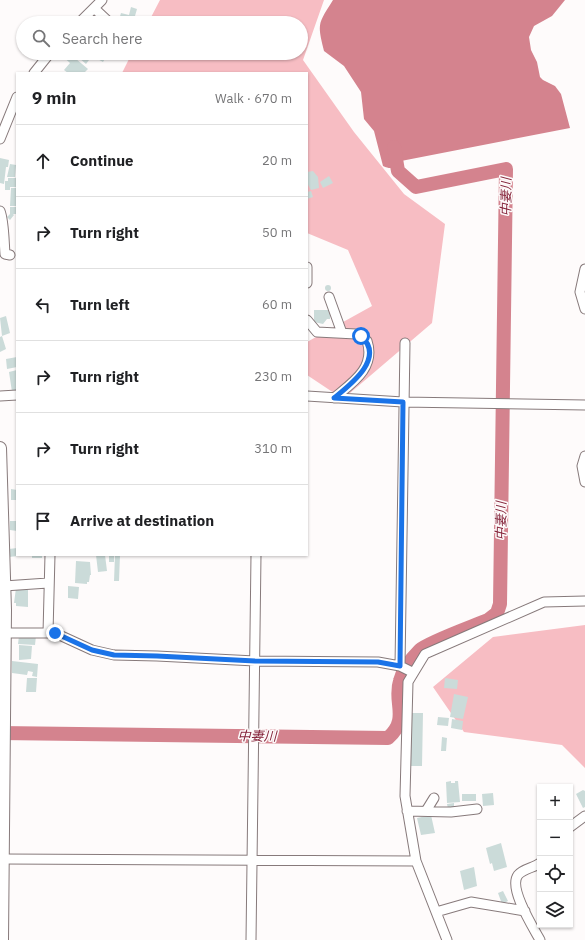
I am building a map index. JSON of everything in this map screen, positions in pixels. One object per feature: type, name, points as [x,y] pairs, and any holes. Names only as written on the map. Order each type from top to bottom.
[{"type":"main road","points":[[0,448],[4,586],[2,633],[4,733],[2,940]]},
{"type":"street","points":[[86,16],[102,0]]},
{"type":"street","points":[[94,8],[103,16]]},
{"type":"street","points":[[35,72],[44,60]]},
{"type":"street","points":[[0,139],[16,99]]},
{"type":"street","points":[[0,211],[0,219],[4,225],[5,254],[10,255]]},
{"type":"street","points":[[584,304],[580,292],[585,269]]},
{"type":"street","points":[[329,297],[342,333]]},
{"type":"street","points":[[308,321],[317,332],[342,333],[361,336],[367,341],[370,352],[364,371],[356,380],[334,398]]},
{"type":"street","points":[[405,343],[403,402],[407,688],[405,796],[416,861],[446,940]]},
{"type":"street","points":[[0,396],[16,395]]},
{"type":"street","points":[[308,396],[403,402],[585,405]]},
{"type":"street","points":[[585,456],[582,466],[585,482]]},
{"type":"street","points":[[48,633],[48,583],[50,556]]},
{"type":"street","points":[[251,940],[256,556]]},
{"type":"street","points":[[4,586],[48,583]]},
{"type":"street","points":[[406,669],[424,654],[540,603],[585,601]]},
{"type":"street","points":[[2,633],[55,633],[92,650],[114,655],[255,661],[378,662],[406,669]]},
{"type":"street","points":[[426,811],[434,798]]},
{"type":"street","points":[[407,811],[451,812],[477,809]]},
{"type":"street","points":[[573,825],[585,816]]},
{"type":"street","points":[[2,863],[416,861]]},
{"type":"street","points":[[537,864],[523,871],[516,879],[516,889],[525,911],[540,940]]},
{"type":"street","points":[[436,912],[471,902],[525,911]]},
{"type":"shaded area","points":[[160,0],[324,0],[308,46],[308,16],[152,16]]},
{"type":"shaded area","points":[[333,0],[565,0],[552,16],[534,26],[529,37],[531,50],[537,62],[540,77],[555,86],[561,94],[570,128],[401,161],[395,167],[391,168],[383,166],[374,131],[364,119],[361,92],[344,66],[324,51],[320,35],[320,24],[324,14]]},
{"type":"shaded area","points":[[128,60],[303,60],[354,132],[404,194],[445,224],[432,323],[343,399],[308,376],[308,341],[372,306],[348,250],[308,233],[308,72],[122,72]]},
{"type":"shaded area","points":[[585,625],[585,768],[562,745],[464,732],[433,687],[493,637]]},
{"type":"building","points":[[131,7],[137,9],[135,16],[120,16],[121,13],[129,15]]},
{"type":"building","points":[[67,60],[77,60],[88,69],[85,72],[67,72],[64,70],[70,63]]},
{"type":"building","points":[[81,60],[89,60],[86,64]]},
{"type":"building","points":[[0,158],[9,160],[8,167],[6,167],[4,184],[0,183]]},
{"type":"building","points":[[10,164],[16,165],[15,177],[7,177]]},
{"type":"building","points":[[313,171],[318,177],[319,188],[311,190],[308,185],[308,172]]},
{"type":"building","points":[[329,176],[333,183],[323,188],[320,182]]},
{"type":"building","points":[[8,178],[16,178],[16,187],[10,187],[10,190],[5,190],[5,181],[8,181]]},
{"type":"building","points":[[11,188],[16,188],[16,206],[10,206]]},
{"type":"building","points":[[311,191],[313,197],[308,199],[308,192]]},
{"type":"building","points":[[10,207],[16,207],[16,214],[13,214],[14,215],[10,220],[7,217],[10,214]]},
{"type":"building","points":[[328,285],[331,288],[328,291],[325,288]]},
{"type":"building","points":[[314,310],[330,310],[330,319],[327,319],[323,324],[314,322]]},
{"type":"building","points":[[6,316],[10,333],[2,336],[0,318]]},
{"type":"building","points":[[2,336],[6,349],[0,352],[0,337]]},
{"type":"building","points":[[16,357],[16,367],[7,369],[6,359]]},
{"type":"building","points":[[16,370],[16,391],[12,392],[9,372]]},
{"type":"building","points":[[11,489],[16,490],[16,500],[11,500]]},
{"type":"building","points":[[10,521],[16,521],[16,531],[10,530]]},
{"type":"building","points":[[16,548],[16,556],[18,556],[9,557],[9,549]]},
{"type":"building","points":[[32,556],[42,556],[42,558],[32,558]]},
{"type":"building","points":[[96,556],[105,556],[107,571],[98,572]]},
{"type":"building","points":[[109,556],[114,556],[114,562],[109,562]]},
{"type":"building","points":[[115,556],[120,556],[119,581],[114,581]]},
{"type":"building","points":[[76,561],[90,562],[91,575],[87,584],[75,583]]},
{"type":"building","points":[[68,586],[79,587],[78,599],[68,598]]},
{"type":"building","points":[[16,588],[28,588],[28,607],[16,606],[16,603],[14,603]]},
{"type":"building","points":[[19,636],[36,636],[35,645],[18,644]]},
{"type":"building","points":[[19,645],[32,646],[31,659],[19,660]]},
{"type":"building","points":[[12,661],[38,664],[37,677],[32,676],[33,672],[28,671],[27,675],[12,673]]},
{"type":"building","points":[[27,678],[37,678],[36,692],[26,692]]},
{"type":"building","points":[[445,678],[458,680],[457,689],[444,688]]},
{"type":"building","points":[[454,694],[468,697],[463,719],[450,717]]},
{"type":"building","points":[[410,713],[423,713],[422,766],[409,766]]},
{"type":"building","points":[[438,717],[449,718],[448,726],[437,725]]},
{"type":"building","points":[[452,719],[463,721],[462,730],[451,728]]},
{"type":"building","points":[[442,737],[447,738],[446,751],[441,751]]},
{"type":"building","points":[[451,781],[451,783],[455,783],[455,781],[458,781],[460,802],[447,803],[446,782]]},
{"type":"building","points":[[583,790],[585,791],[585,807],[583,808],[576,794]]},
{"type":"building","points":[[493,793],[494,805],[483,806],[482,794]]},
{"type":"building","points":[[462,794],[476,794],[476,801],[462,801]]},
{"type":"building","points":[[454,803],[454,808],[448,809],[447,804]]},
{"type":"building","points":[[431,815],[435,833],[421,835],[417,818]]},
{"type":"building","points":[[501,843],[507,867],[494,871],[492,863],[490,864],[486,848]]},
{"type":"building","points":[[474,867],[477,886],[464,890],[460,871]]},
{"type":"building","points":[[503,891],[508,901],[502,904],[498,893]]},
{"type":"waterway","name":"中妻川","points":[[0,733],[388,738],[395,731],[400,717],[398,689],[401,677],[420,650],[488,620],[497,613],[500,604],[506,169],[416,187],[398,171],[394,147]]},
{"type":"route","points":[[55,633],[92,650],[114,655],[255,661],[378,662],[400,666],[403,402],[334,398],[356,380],[364,371],[370,352],[367,341],[361,336]]}]
